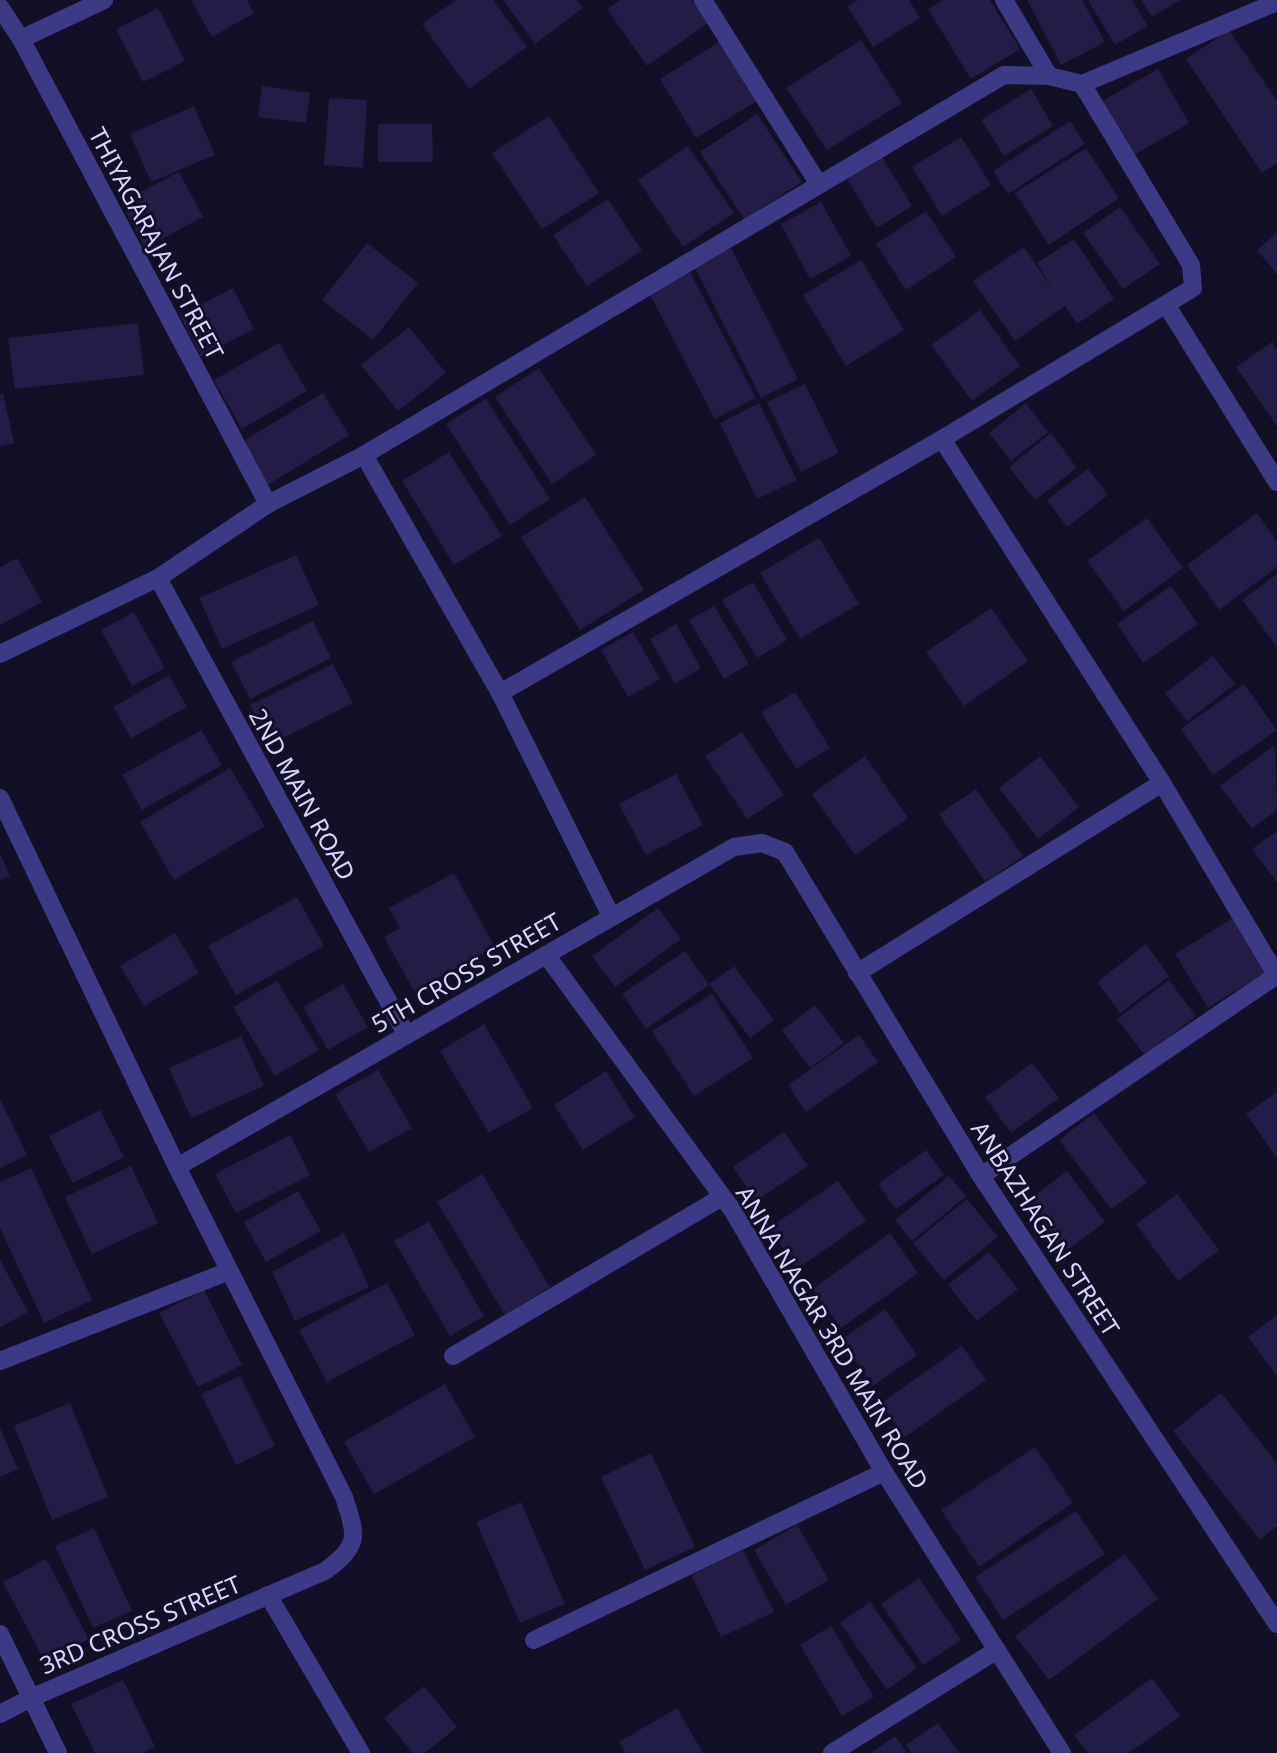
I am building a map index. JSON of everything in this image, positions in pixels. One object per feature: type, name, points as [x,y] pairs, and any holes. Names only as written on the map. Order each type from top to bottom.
[{"type":"street","points":[[21,38],[104,0]]},
{"type":"street","points":[[702,0],[818,183]]},
{"type":"street","points":[[1004,0],[1049,76]]},
{"type":"street","points":[[0,654],[158,578],[268,504],[364,455],[1004,75],[1049,76],[1082,84],[1277,2]]},
{"type":"street","name":"THIYAGARAJAN STREET","points":[[0,7],[21,38],[268,504]]},
{"type":"street","points":[[500,693],[942,439],[1193,288],[1191,265],[1082,84]]},
{"type":"street","points":[[1167,306],[1277,482]]},
{"type":"street","points":[[942,439],[1162,783],[1277,975],[981,1176]]},
{"type":"street","points":[[364,455],[500,693],[611,916]]},
{"type":"street","name":"2ND MAIN ROAD","points":[[158,578],[406,1034]]},
{"type":"street","points":[[857,973],[1162,783]]},
{"type":"street","name":"3RD CROSS STREET","points":[[0,798],[177,1167],[344,1497],[355,1530],[348,1554],[325,1570],[0,1714]]},
{"type":"street","name":"5TH CROSS STREET","points":[[177,1167],[734,847],[762,843],[785,852]]},
{"type":"street","name":"ANBAZHAGAN STREET","points":[[785,852],[981,1176],[1277,1624]]},
{"type":"street","name":"ANNA NAGAR 3RD MAIN ROAD","points":[[547,956],[722,1197],[884,1472],[1062,1753]]},
{"type":"street","points":[[453,1356],[722,1197]]},
{"type":"street","points":[[0,1361],[229,1271]]},
{"type":"street","points":[[534,1640],[884,1472]]},
{"type":"street","points":[[268,1595],[361,1753]]},
{"type":"street","points":[[0,1634],[58,1753]]},
{"type":"street","points":[[832,1753],[997,1650]]},
{"type":"building","points":[[191,0],[247,0],[254,13],[212,37]]},
{"type":"building","points":[[456,0],[493,0],[527,47],[469,89],[422,24]]},
{"type":"building","points":[[503,0],[577,0],[583,8],[535,44]]},
{"type":"building","points":[[620,0],[692,0],[708,23],[647,66],[607,9]]},
{"type":"building","points":[[858,0],[909,0],[920,18],[873,47],[847,6]]},
{"type":"building","points":[[943,0],[990,0],[1020,49],[971,79],[928,9]]},
{"type":"building","points":[[1027,0],[1082,0],[1105,42],[1061,65]]},
{"type":"building","points":[[1088,0],[1132,0],[1148,26],[1115,45]]},
{"type":"building","points":[[1141,0],[1180,0],[1152,17]]},
{"type":"building","points":[[158,8],[185,61],[143,82],[116,29]]},
{"type":"building","points":[[1229,30],[1277,101],[1277,163],[1262,173],[1186,59]]},
{"type":"building","points":[[861,40],[902,103],[827,150],[786,88]]},
{"type":"building","points":[[721,41],[757,101],[696,138],[660,79]]},
{"type":"building","points":[[1158,69],[1189,123],[1134,155],[1102,101]]},
{"type":"building","points":[[262,86],[310,93],[306,123],[258,117]]},
{"type":"building","points":[[1031,89],[1053,126],[1004,156],[981,120]]},
{"type":"building","points":[[329,98],[367,100],[363,168],[324,165]]},
{"type":"building","points":[[194,106],[215,155],[151,182],[130,134]]},
{"type":"building","points":[[757,114],[802,182],[744,219],[700,152]]},
{"type":"building","points":[[549,116],[599,193],[542,229],[492,153]]},
{"type":"building","points":[[1070,121],[1085,144],[1008,194],[993,171]]},
{"type":"building","points":[[378,124],[432,124],[433,162],[378,162]]},
{"type":"building","points":[[961,137],[991,185],[942,216],[912,167]]},
{"type":"building","points":[[688,146],[734,213],[683,247],[638,180]]},
{"type":"building","points":[[1086,148],[1119,198],[1049,245],[1015,193]]},
{"type":"building","points":[[882,157],[912,206],[877,228],[847,179]]},
{"type":"building","points":[[179,172],[203,217],[145,248],[121,202]]},
{"type":"building","points":[[608,199],[642,251],[587,286],[553,235]]},
{"type":"building","points":[[821,202],[851,256],[810,279],[781,224]]},
{"type":"building","points":[[1120,207],[1160,264],[1123,289],[1083,233]]},
{"type":"building","points":[[926,211],[956,257],[906,290],[876,244]]},
{"type":"building","points":[[1277,233],[1277,274],[1257,250]]},
{"type":"building","points":[[1074,239],[1114,299],[1077,324],[1065,306],[1015,341],[973,281],[1024,247],[1054,291],[1037,263]]},
{"type":"building","points":[[367,243],[418,283],[373,340],[322,300]]},
{"type":"building","points":[[731,248],[798,379],[761,398],[694,266]]},
{"type":"building","points":[[861,260],[904,330],[846,366],[803,295]]},
{"type":"building","points":[[690,272],[756,398],[715,419],[649,293]]},
{"type":"building","points":[[233,288],[254,329],[201,356],[180,315]]},
{"type":"building","points":[[980,310],[1020,366],[972,401],[931,345]]},
{"type":"building","points":[[138,323],[144,375],[15,389],[8,338]]},
{"type":"building","points":[[409,327],[446,373],[398,411],[361,365]]},
{"type":"building","points":[[1272,342],[1277,349],[1277,426],[1236,367]]},
{"type":"building","points":[[279,343],[307,391],[242,429],[214,380]]},
{"type":"building","points":[[539,368],[596,455],[552,484],[495,397]]},
{"type":"building","points":[[805,384],[839,453],[801,472],[767,402]]},
{"type":"building","points":[[3,393],[14,443],[0,446],[0,394]]},
{"type":"building","points":[[323,393],[349,435],[266,486],[240,443]]},
{"type":"building","points":[[486,399],[550,499],[510,525],[446,424]]},
{"type":"building","points":[[759,403],[797,480],[757,499],[720,423]]},
{"type":"building","points":[[1026,403],[1048,432],[1011,461],[989,433]]},
{"type":"building","points":[[1051,433],[1077,468],[1035,500],[1009,467]]},
{"type":"building","points":[[449,452],[502,536],[454,565],[402,481]]},
{"type":"building","points":[[1088,469],[1108,495],[1067,527],[1047,500]]},
{"type":"building","points":[[585,497],[644,590],[580,630],[521,537]]},
{"type":"building","points":[[1257,513],[1277,541],[1277,567],[1219,610],[1187,565]]},
{"type":"building","points":[[1147,518],[1183,568],[1124,611],[1087,561]]},
{"type":"building","points":[[819,538],[859,604],[800,639],[760,573]]},
{"type":"building","points":[[296,555],[319,605],[222,649],[199,598]]},
{"type":"building","points":[[17,558],[42,602],[0,625],[0,567]]},
{"type":"building","points":[[1277,574],[1277,647],[1242,600]]},
{"type":"building","points":[[753,582],[787,640],[757,658],[722,600]]},
{"type":"building","points":[[1171,586],[1198,624],[1143,663],[1117,624]]},
{"type":"building","points":[[714,606],[749,664],[724,679],[689,620]]},
{"type":"building","points":[[991,608],[1028,661],[964,706],[926,652]]},
{"type":"building","points":[[134,612],[165,668],[132,686],[101,630]]},
{"type":"building","points":[[313,621],[331,658],[250,699],[231,662]]},
{"type":"building","points":[[676,624],[701,668],[675,684],[650,639]]},
{"type":"building","points":[[633,632],[660,679],[628,697],[601,650]]},
{"type":"building","points":[[1213,656],[1235,684],[1187,721],[1165,693]]},
{"type":"building","points":[[333,664],[353,703],[269,745],[250,705]]},
{"type":"building","points":[[169,675],[187,707],[131,738],[113,707]]},
{"type":"building","points":[[1244,684],[1277,730],[1213,775],[1181,729]]},
{"type":"building","points":[[795,692],[830,748],[796,769],[761,712]]},
{"type":"building","points":[[201,730],[222,765],[142,810],[122,775]]},
{"type":"building","points":[[742,732],[784,795],[747,819],[705,756]]},
{"type":"building","points":[[1275,745],[1277,810],[1252,829],[1220,786]]},
{"type":"building","points":[[865,756],[908,818],[855,855],[812,794]]},
{"type":"building","points":[[1040,756],[1079,807],[1038,839],[999,788]]},
{"type":"building","points":[[230,768],[265,826],[174,880],[140,822]]},
{"type":"building","points":[[676,774],[703,825],[646,855],[619,804]]},
{"type":"building","points":[[976,789],[1023,856],[985,882],[939,814]]},
{"type":"building","points":[[1277,831],[1277,882],[1252,849]]},
{"type":"building","points":[[0,853],[10,876],[0,880]]},
{"type":"building","points":[[454,873],[495,947],[414,991],[384,937],[400,928],[389,908]]},
{"type":"building","points":[[297,897],[324,946],[236,995],[208,946]]},
{"type":"building","points":[[658,908],[681,939],[615,987],[592,956]]},
{"type":"building","points":[[1233,918],[1266,972],[1208,1008],[1175,954]]},
{"type":"building","points":[[175,933],[199,973],[144,1006],[120,966]]},
{"type":"building","points":[[1146,944],[1169,976],[1120,1013],[1097,982]]},
{"type":"building","points":[[685,951],[709,985],[646,1029],[622,994]]},
{"type":"building","points":[[734,966],[774,1020],[750,1038],[709,984]]},
{"type":"building","points":[[1169,980],[1196,1016],[1145,1055],[1117,1019]]},
{"type":"building","points":[[277,981],[319,1050],[275,1076],[233,1007]]},
{"type":"building","points":[[343,984],[368,1027],[328,1050],[303,1007]]},
{"type":"building","points":[[712,994],[753,1058],[694,1096],[652,1031]]},
{"type":"building","points":[[815,1005],[844,1043],[810,1068],[782,1030]]},
{"type":"building","points":[[484,1024],[533,1108],[489,1133],[440,1051]]},
{"type":"building","points":[[859,1035],[878,1062],[806,1112],[788,1085]]},
{"type":"building","points":[[241,1036],[264,1086],[191,1118],[169,1068]]},
{"type":"building","points":[[1032,1063],[1059,1098],[1011,1133],[985,1097]]},
{"type":"building","points":[[378,1070],[412,1128],[369,1152],[335,1094]]},
{"type":"building","points":[[606,1071],[635,1117],[583,1150],[554,1105]]},
{"type":"building","points":[[1277,1092],[1277,1158],[1246,1114]]},
{"type":"building","points":[[0,1099],[27,1155],[0,1168]]},
{"type":"building","points":[[100,1110],[124,1157],[73,1183],[49,1136]]},
{"type":"building","points":[[1094,1113],[1147,1183],[1111,1209],[1059,1140]]},
{"type":"building","points":[[784,1132],[808,1166],[756,1201],[733,1167]]},
{"type":"building","points":[[290,1135],[310,1175],[236,1213],[215,1174]]},
{"type":"building","points":[[926,1150],[944,1175],[896,1209],[878,1184]]},
{"type":"building","points":[[131,1166],[158,1223],[92,1254],[65,1197]]},
{"type":"building","points":[[31,1168],[92,1300],[44,1323],[0,1228],[0,1182]]},
{"type":"building","points":[[1067,1171],[1105,1222],[1059,1256],[1021,1206]]},
{"type":"building","points":[[482,1174],[550,1287],[505,1315],[437,1202]]},
{"type":"building","points":[[949,1176],[966,1196],[912,1241],[895,1220]]},
{"type":"building","points":[[838,1181],[866,1221],[797,1269],[769,1228]]},
{"type":"building","points":[[298,1191],[321,1231],[266,1262],[244,1222]]},
{"type":"building","points":[[1177,1194],[1219,1250],[1178,1281],[1136,1224]]},
{"type":"building","points":[[967,1199],[998,1237],[944,1280],[913,1243]]},
{"type":"building","points":[[429,1222],[484,1316],[450,1336],[394,1241]]},
{"type":"building","points":[[344,1233],[369,1287],[295,1321],[272,1272]]},
{"type":"building","points":[[890,1233],[918,1273],[841,1328],[813,1289]]},
{"type":"building","points":[[989,1252],[1018,1289],[977,1321],[948,1285]]},
{"type":"building","points":[[0,1260],[28,1312],[0,1327]]},
{"type":"building","points":[[387,1283],[415,1335],[327,1382],[299,1330]]},
{"type":"building","points":[[204,1290],[242,1365],[198,1387],[159,1313]]},
{"type":"building","points":[[885,1309],[917,1355],[873,1386],[841,1340]]},
{"type":"building","points":[[1277,1315],[1277,1376],[1248,1337]]},
{"type":"building","points":[[962,1346],[986,1380],[905,1437],[881,1403]]},
{"type":"building","points":[[240,1376],[275,1446],[236,1465],[201,1394]]},
{"type":"building","points":[[445,1384],[475,1437],[374,1494],[344,1442]]},
{"type":"building","points":[[1221,1393],[1277,1463],[1277,1526],[1260,1540],[1173,1431]]},
{"type":"building","points":[[70,1403],[108,1497],[52,1520],[14,1426]]},
{"type":"building","points":[[0,1428],[18,1469],[0,1477]]},
{"type":"building","points":[[1035,1447],[1073,1503],[979,1567],[941,1510]]},
{"type":"building","points":[[651,1453],[695,1547],[645,1570],[601,1477]]},
{"type":"building","points":[[521,1502],[565,1604],[520,1623],[476,1522]]},
{"type":"building","points":[[1076,1511],[1105,1554],[1003,1620],[975,1577]]},
{"type":"building","points":[[797,1525],[829,1580],[786,1605],[754,1550]]},
{"type":"building","points":[[94,1528],[132,1611],[93,1628],[55,1546]]},
{"type":"building","points":[[743,1550],[774,1612],[721,1637],[691,1575]]},
{"type":"building","points":[[1125,1554],[1158,1599],[1049,1680],[1015,1636]]},
{"type":"building","points":[[46,1559],[89,1639],[45,1662],[3,1582]]},
{"type":"building","points":[[919,1578],[961,1640],[923,1665],[881,1604]]},
{"type":"building","points":[[870,1602],[917,1668],[887,1690],[840,1623]]},
{"type":"building","points":[[831,1626],[874,1697],[842,1716],[800,1645]]},
{"type":"building","points":[[1152,1678],[1180,1716],[1129,1753],[1088,1753],[1074,1735]]},
{"type":"building","points":[[123,1680],[155,1747],[143,1753],[95,1753],[71,1704]]},
{"type":"building","points":[[424,1686],[457,1727],[425,1753],[413,1753],[384,1718]]},
{"type":"building","points":[[677,1708],[703,1753],[626,1753],[619,1742]]},
{"type":"building","points":[[938,1723],[959,1753],[911,1753],[906,1745]]},
{"type":"building","points":[[895,1736],[907,1753],[871,1753]]}]
